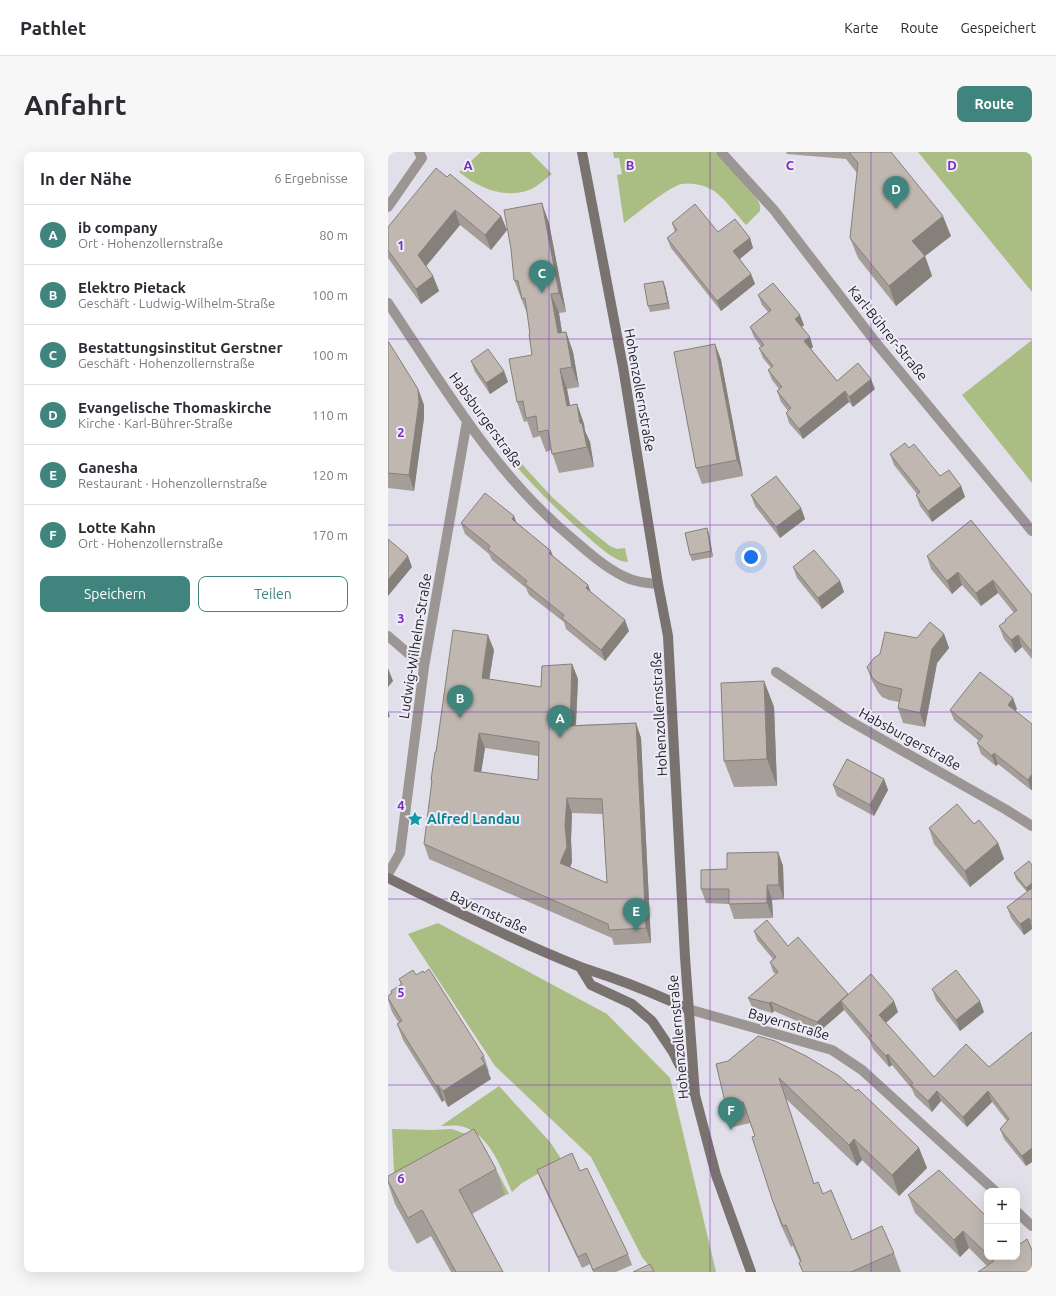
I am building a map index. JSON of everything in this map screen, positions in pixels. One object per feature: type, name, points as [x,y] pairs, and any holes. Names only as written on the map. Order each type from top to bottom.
[{"type":"main road","name":"Hohenzollernstraße","points":[[582,152],[623,367],[658,584],[668,636],[688,1009],[695,1095],[716,1175],[750,1272]]},
{"type":"main road","name":"Bayernstraße","points":[[388,878],[451,910],[539,950],[580,967],[657,995],[688,1009]]},
{"type":"main road","points":[[580,967],[591,985],[632,1004],[652,1021],[672,1052],[695,1095]]},
{"type":"street","name":"Karl-Bührer-Straße","points":[[721,152],[774,210],[877,344],[1032,531]]},
{"type":"street","points":[[388,207],[421,155]]},
{"type":"street","name":"Habsburgerstraße","points":[[388,303],[481,442],[517,486],[561,529],[589,553],[623,576],[641,582],[658,584]]},
{"type":"street","name":"Ludwig-Wilhelm-Straße","points":[[388,874],[400,853],[424,667],[467,421]]},
{"type":"street","points":[[388,636],[424,667]]},
{"type":"street","name":"Habsburgerstraße","points":[[776,672],[848,720],[998,805],[1032,826]]},
{"type":"street","name":"Bayernstraße","points":[[688,1009],[832,1050],[862,1070],[992,1188]]},
{"type":"street","points":[[1020,1215],[1032,1226]]},
{"type":"green space","points":[[481,152],[530,152],[552,174],[529,190],[510,193],[492,190],[475,183],[459,172]]},
{"type":"green space","points":[[613,152],[715,152],[725,161],[757,199],[760,205],[760,211],[746,225],[727,203],[714,191],[698,184],[685,183],[668,190],[624,223],[617,175],[622,174],[619,158],[614,158]]},
{"type":"green space","points":[[918,152],[1032,152],[1032,292]]},
{"type":"green space","points":[[1032,340],[1032,483],[962,395]]},
{"type":"green space","points":[[497,435],[553,498],[610,546],[617,549],[625,548],[628,562],[612,557],[576,527],[551,503],[493,439]]},
{"type":"green space","points":[[438,923],[607,1014],[670,1078],[716,1272],[654,1272],[642,1257],[591,1157],[495,1066],[408,934]]},
{"type":"green space","points":[[499,1086],[550,1142],[562,1160],[522,1183],[512,1192],[493,1152],[479,1135],[460,1126],[441,1126]]},
{"type":"green space","points":[[392,1129],[452,1129],[471,1136],[485,1148],[509,1194],[404,1191],[394,1172]]},
{"type":"building","points":[[849,152],[891,152],[943,216],[912,241],[925,256],[889,286],[850,238],[858,163]]},
{"type":"building","points":[[436,168],[447,177],[450,174],[501,216],[485,235],[455,210],[418,255],[433,276],[416,289],[388,250],[388,227]]},
{"type":"building","points":[[542,203],[559,293],[551,294],[558,333],[566,332],[572,367],[560,369],[567,406],[577,404],[580,423],[582,423],[587,447],[552,454],[548,430],[538,432],[536,416],[526,418],[523,401],[517,402],[509,359],[532,355],[525,298],[522,299],[518,281],[514,280],[511,249],[504,210]]},
{"type":"building","points":[[695,204],[718,232],[735,219],[750,238],[733,251],[751,274],[717,301],[667,238],[677,230],[672,223]]},
{"type":"building","points":[[663,281],[668,303],[648,306],[644,284]]},
{"type":"building","points":[[773,283],[800,315],[795,319],[810,337],[804,341],[837,381],[858,363],[871,379],[849,397],[845,391],[799,429],[786,413],[791,408],[777,391],[782,387],[768,370],[773,366],[759,348],[764,345],[750,327],[771,310],[758,295]]},
{"type":"building","points":[[388,341],[418,389],[419,402],[409,475],[388,473]]},
{"type":"building","points":[[715,344],[737,460],[696,468],[674,352]]},
{"type":"building","points":[[488,349],[504,371],[486,383],[471,361]]},
{"type":"building","points":[[905,443],[909,448],[914,444],[940,476],[949,470],[961,486],[928,511],[916,495],[920,492],[890,454]]},
{"type":"building","points":[[776,476],[801,508],[776,527],[751,495]]},
{"type":"building","points":[[485,493],[514,516],[512,519],[551,551],[549,553],[588,585],[586,588],[625,620],[601,650],[562,618],[564,615],[525,584],[527,581],[488,549],[490,546],[461,523]]},
{"type":"building","points":[[971,520],[1032,595],[1032,652],[1018,635],[1011,640],[999,626],[1017,610],[993,580],[976,593],[958,572],[947,581],[927,556]]},
{"type":"building","points":[[707,528],[711,551],[690,555],[685,533]]},
{"type":"building","points":[[388,539],[408,556],[388,580]]},
{"type":"building","points":[[814,550],[840,581],[818,598],[793,567]]},
{"type":"building","points":[[930,622],[944,634],[932,649],[920,713],[898,708],[902,689],[877,682],[872,677],[867,667],[874,658],[880,654],[885,632],[917,638]]},
{"type":"building","points":[[453,630],[488,635],[482,678],[541,687],[542,666],[572,664],[570,726],[636,723],[646,928],[609,930],[608,924],[424,844],[431,780]],"holes":[[[479,733],[539,742],[538,780],[474,771]],[[567,798],[602,799],[607,883],[560,863],[567,847],[565,825]]]},
{"type":"building","points":[[980,672],[1013,698],[1008,705],[1032,724],[1032,774],[1028,780],[994,753],[992,756],[977,743],[983,736],[950,710]]},
{"type":"building","points":[[764,681],[767,759],[724,761],[721,683]]},
{"type":"building","points":[[847,759],[884,779],[870,805],[833,785]]},
{"type":"building","points":[[957,804],[974,824],[979,820],[998,843],[965,871],[929,828]]},
{"type":"building","points":[[778,852],[779,885],[767,885],[767,903],[729,904],[729,889],[701,889],[701,870],[727,869],[727,853]]},
{"type":"building","points":[[1029,861],[1032,865],[1032,883],[1026,888],[1014,873]]},
{"type":"building","points":[[1032,888],[1032,922],[1029,918],[1020,924],[1007,907]]},
{"type":"building","points":[[767,920],[788,946],[798,937],[848,994],[817,1022],[771,1002],[769,1003],[748,998],[778,972],[770,962],[776,957],[754,931]]},
{"type":"building","points":[[429,969],[484,1056],[481,1058],[485,1064],[443,1091],[438,1085],[436,1086],[397,1024],[402,1021],[388,998],[388,996],[392,993],[391,991],[402,984],[399,979],[413,970],[416,975],[423,971],[424,973]]},
{"type":"building","points":[[956,970],[980,1001],[956,1020],[932,989]]},
{"type":"building","points":[[871,974],[894,1001],[879,1015],[934,1077],[966,1044],[989,1067],[1032,1032],[1032,1148],[1022,1156],[1000,1129],[1009,1119],[988,1091],[963,1117],[937,1091],[928,1101],[911,1085],[913,1083],[888,1054],[886,1056],[869,1038],[872,1036],[841,1001]]},
{"type":"building","points":[[758,1036],[775,1041],[806,1056],[839,1076],[856,1091],[858,1089],[919,1148],[892,1175],[854,1139],[849,1145],[779,1078],[814,1184],[818,1182],[823,1194],[831,1190],[852,1240],[882,1226],[894,1253],[851,1272],[803,1272],[799,1263],[801,1261],[786,1225],[783,1226],[773,1202],[752,1137],[755,1136],[743,1102],[726,1106],[716,1064],[728,1061]]},
{"type":"building","points":[[474,1129],[496,1169],[459,1190],[503,1272],[456,1272],[422,1210],[408,1218],[388,1181],[388,1176]]},
{"type":"building","points":[[572,1153],[580,1171],[587,1168],[628,1254],[593,1270],[586,1253],[578,1257],[537,1170]]},
{"type":"building","points":[[939,1170],[984,1214],[984,1251],[963,1231],[954,1240],[908,1195]]},
{"type":"building","points":[[1027,1239],[1032,1250],[1032,1272],[978,1272],[994,1261],[993,1260],[1020,1260],[1020,1244]]},
{"type":"building","points":[[650,1264],[654,1272],[633,1272]]},
{"type":"place","name":"Evangelische Thomaskirche","points":[[896,209]]},
{"type":"place","name":"Bestattungsinstitut Gerstner","points":[[542,293]]},
{"type":"place","name":"Elektro Pietack","points":[[460,718]]},
{"type":"place","name":"ib company","points":[[560,738]]},
{"type":"place","name":"Alfred Landau","points":[[415,819]]},
{"type":"place","name":"Ganesha","points":[[636,931]]},
{"type":"place","name":"Lotte Kahn","points":[[731,1130]]}]
